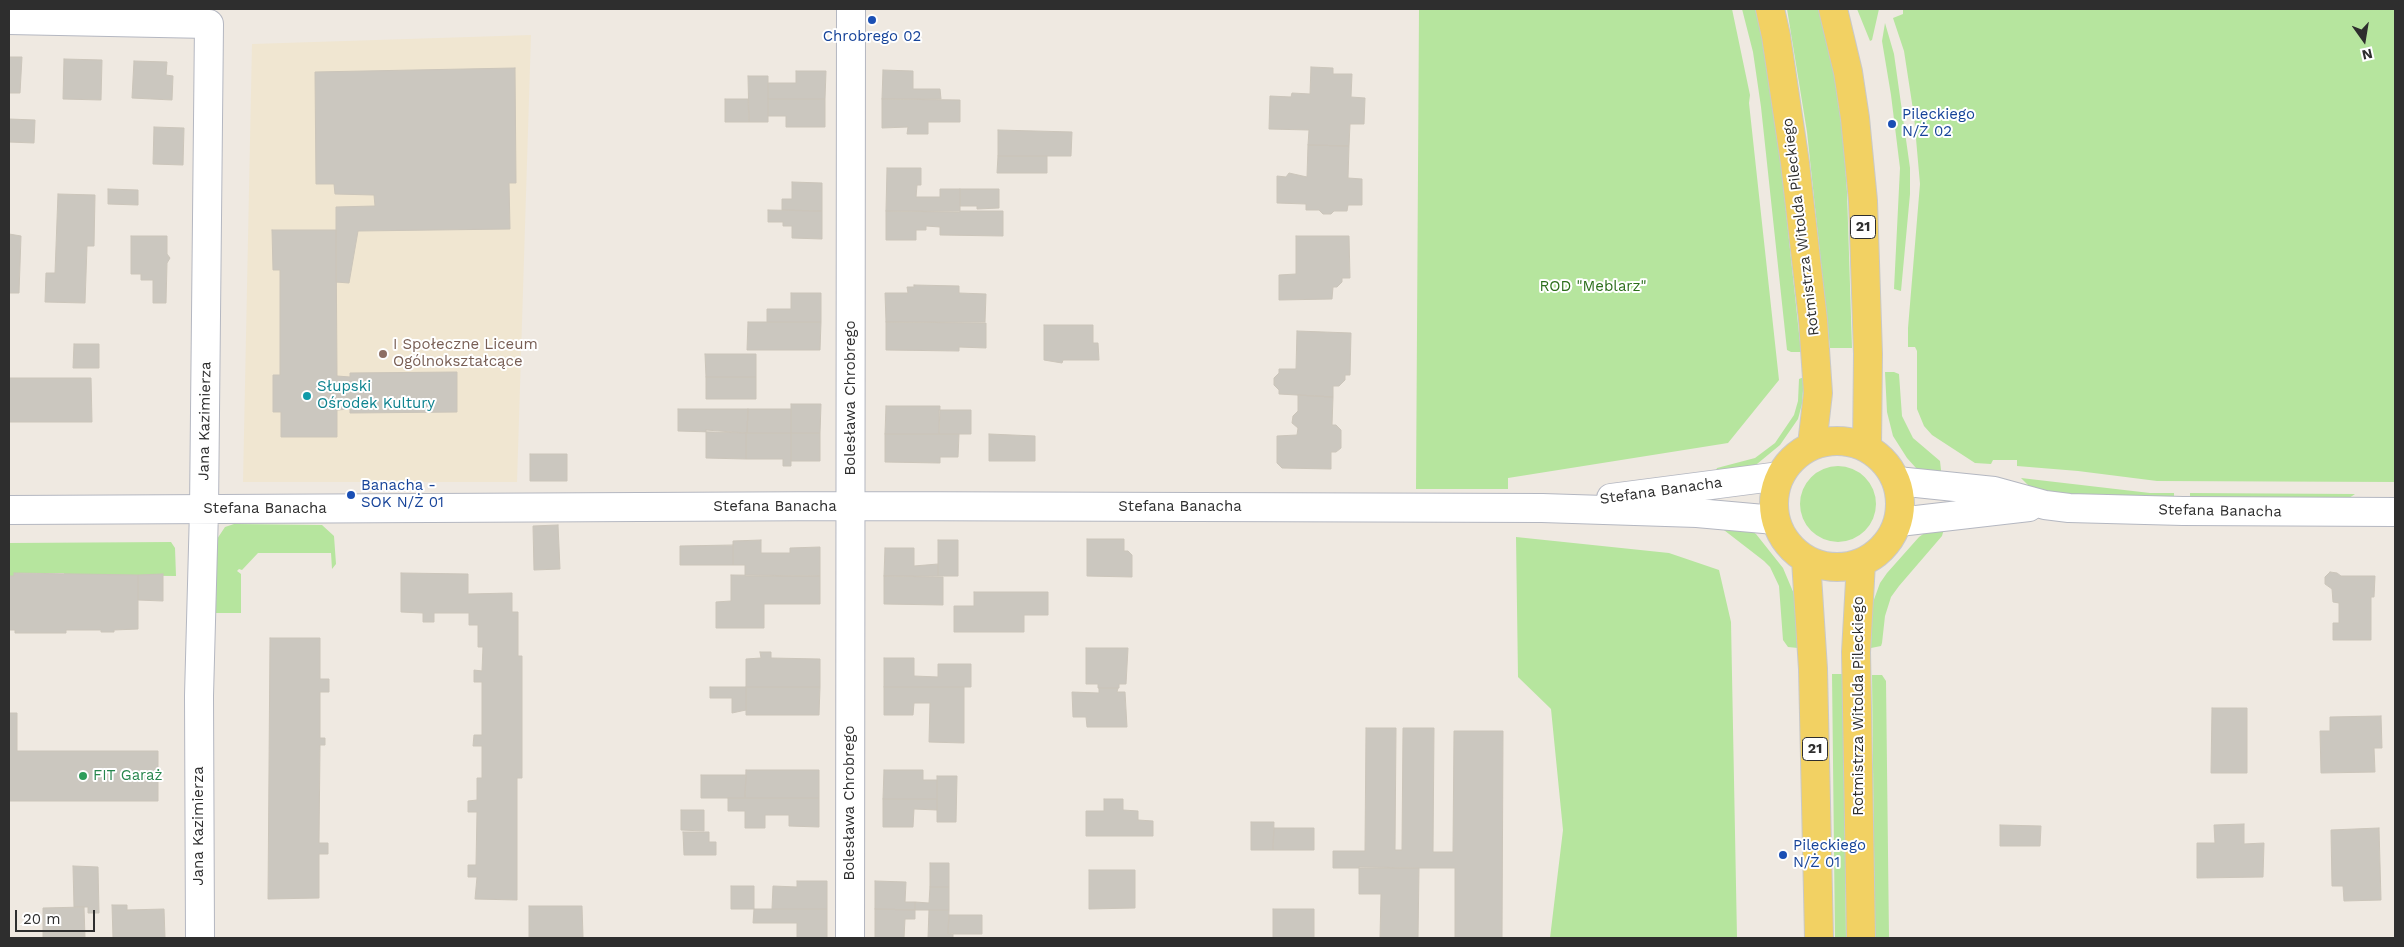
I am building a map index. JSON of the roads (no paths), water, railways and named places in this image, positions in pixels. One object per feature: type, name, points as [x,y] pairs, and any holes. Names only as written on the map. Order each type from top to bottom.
[{"type":"main road","name":"Rotmistrza Witolda Pileckiego","points":[[1770,9],[1776,36],[1795,163],[1813,320],[1818,393],[1812,446]]},
{"type":"main road","name":"21","points":[[1834,9],[1848,72],[1855,118],[1863,201],[1868,354],[1867,448]]},
{"type":"main road","points":[[1830,441],[1850,441],[1867,448],[1880,456],[1890,468],[1897,481],[1901,501],[1899,522],[1891,540],[1878,554],[1861,563],[1843,568],[1824,566],[1806,560],[1786,543],[1775,520],[1774,497],[1780,476],[1793,458],[1812,446],[1830,441]]},
{"type":"main road","name":"21","points":[[1806,560],[1814,669],[1819,938]]},
{"type":"main road","name":"Rotmistrza Witolda Pileckiego","points":[[1861,563],[1856,652],[1861,938]]},
{"type":"street","name":"Bolesława Chrobrego","points":[[850,938],[851,9]]},
{"type":"street","name":"Jana Kazimierza","points":[[9,20],[209,24],[204,510],[199,696],[200,938]]},
{"type":"street","name":"Stefana Banacha","points":[[1542,508],[1711,483],[1780,476]]},
{"type":"street","name":"Stefana Banacha","points":[[1897,481],[1994,491],[2046,505]]},
{"type":"street","name":"Stefana Banacha","points":[[1899,522],[2046,505],[2165,511],[2395,512]]},
{"type":"street","name":"Stefana Banacha","points":[[9,510],[851,506],[1542,508],[1697,513],[1775,520]]},
{"type":"place","name":"Chrobrego 02","points":[[872,20]]},
{"type":"place","name":"Pileckiego N/Ż 02","points":[[1892,124]]},
{"type":"place","name":"I Społeczne Liceum Ogólnokształcące","points":[[383,354]]},
{"type":"place","name":"Słupski Ośrodek Kultury","points":[[307,396]]},
{"type":"place","name":"Banacha - SOK N/Ż 01","points":[[351,495]]},
{"type":"place","name":"FIT Garaż","points":[[83,776]]},
{"type":"place","name":"Pileckiego N/Ż 01","points":[[1783,855]]},
{"type":"park label","name":"ROD \"Meblarz\"","points":[[1593,287]]}]
